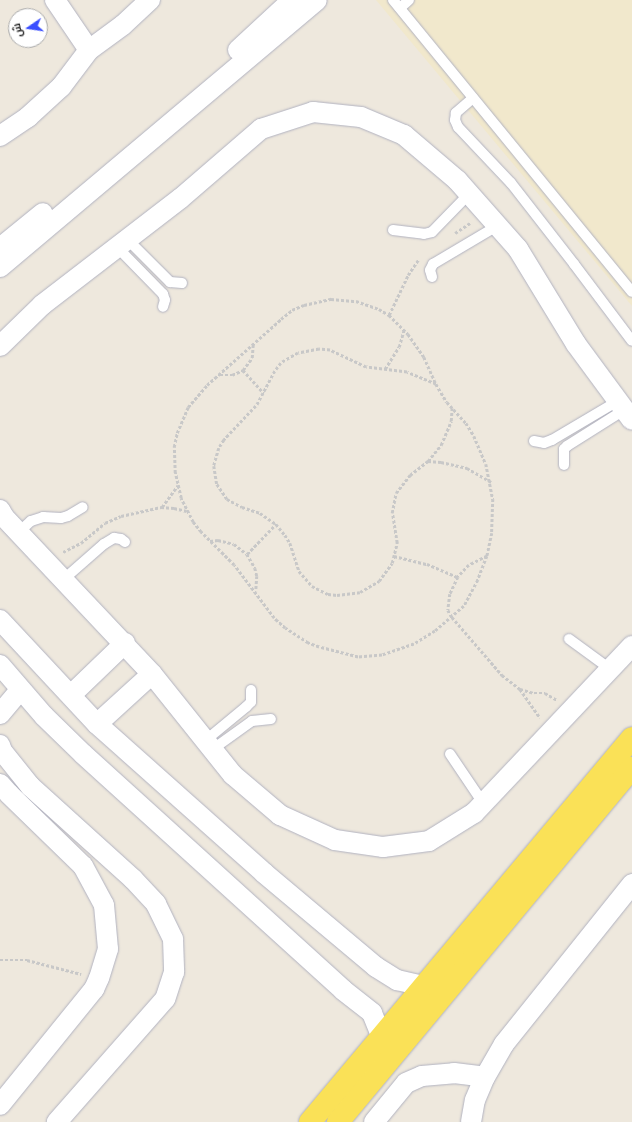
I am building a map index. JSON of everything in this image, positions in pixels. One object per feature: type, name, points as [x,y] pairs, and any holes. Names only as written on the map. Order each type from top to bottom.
[{"type":"main road","points":[[310,1122],[632,738]]},
{"type":"main road","points":[[338,1122],[632,768]]},
{"type":"street","points":[[55,0],[89,50]]},
{"type":"street","points":[[0,136],[28,117],[61,87],[89,50],[123,25],[150,0]]},
{"type":"street","points":[[0,248],[171,109],[292,0]]},
{"type":"street","points":[[0,267],[314,0]]},
{"type":"street","points":[[0,346],[42,305],[181,198],[261,129],[313,112],[361,117],[404,135],[457,180],[518,249],[576,344],[625,410]]},
{"type":"street","points":[[0,510],[19,532],[125,643],[152,674],[233,775],[280,815],[335,840],[383,847],[429,841],[474,813],[632,646]]},
{"type":"street","points":[[0,620],[97,724],[264,873],[376,967],[397,980],[424,986]]},
{"type":"street","points":[[71,695],[125,643]]},
{"type":"street","points":[[0,665],[44,716],[83,754],[343,990],[372,1013],[382,1038]]},
{"type":"street","points":[[97,724],[152,674]]},
{"type":"street","points":[[0,714],[20,690]]},
{"type":"street","points":[[0,745],[2,751],[30,786],[133,879],[156,904],[174,939],[174,972],[165,999],[57,1122]]},
{"type":"street","points":[[0,784],[8,794],[83,866],[104,905],[108,949],[99,978],[77,1011],[0,1106]]},
{"type":"street","points":[[243,899],[264,873]]},
{"type":"street","points":[[471,1122],[475,1100],[485,1077],[504,1044],[632,884]]},
{"type":"street","points":[[374,1122],[406,1083],[422,1076],[454,1073],[485,1077]]},
{"type":"lane","points":[[393,0],[632,292]]},
{"type":"lane","points":[[400,8],[409,0]]},
{"type":"lane","points":[[473,98],[456,113],[455,120],[458,127],[511,183],[632,341]]},
{"type":"lane","points":[[393,230],[424,234],[432,232],[469,194]]},
{"type":"lane","points":[[432,277],[430,270],[433,264],[497,226]]},
{"type":"lane","points":[[122,243],[170,282],[182,283]]},
{"type":"lane","points":[[122,243],[163,294],[165,300],[163,307]]},
{"type":"lane","points":[[534,441],[544,443],[625,410]]},
{"type":"lane","points":[[564,464],[564,449],[567,446],[625,410]]},
{"type":"lane","points":[[19,532],[31,521],[43,517],[61,518],[68,516],[83,507]]},
{"type":"lane","points":[[64,579],[104,544],[114,538],[121,538],[125,542]]},
{"type":"lane","points":[[569,639],[610,669]]},
{"type":"lane","points":[[209,744],[251,702],[251,690]]},
{"type":"lane","points":[[209,744],[252,721],[271,719]]},
{"type":"lane","points":[[450,754],[483,803]]},
{"type":"path","points":[[331,299],[356,301],[389,315],[404,329],[417,345],[436,384],[452,408],[466,423],[474,436],[486,464],[491,482],[493,516],[487,556],[472,594],[464,606],[452,617],[414,644],[382,655],[358,657],[319,647],[296,636],[274,618],[256,592],[234,565],[201,532],[187,511],[175,472],[174,447],[181,420],[188,407],[207,385],[292,310],[304,305],[331,299]]},
{"type":"path","points":[[385,369],[399,348],[404,329]]},
{"type":"path","points":[[219,375],[232,375],[243,370],[252,358],[253,344]]},
{"type":"path","points":[[436,384],[407,372],[362,366],[330,350],[308,350],[298,353],[281,363],[275,371],[264,393],[248,416],[224,440],[219,448],[214,466],[217,484],[227,499],[242,507],[260,513],[276,524],[285,535],[299,571],[305,580],[312,586],[328,594],[349,595],[371,587],[386,573],[394,556],[396,543],[392,513],[396,493],[410,475],[428,461],[442,445],[447,433],[452,408]]},
{"type":"path","points":[[243,370],[264,393]]},
{"type":"path","points":[[428,461],[461,466],[479,474],[491,482]]},
{"type":"path","points":[[178,485],[161,507],[187,511]]},
{"type":"path","points":[[247,554],[276,524]]},
{"type":"path","points":[[210,541],[218,540],[234,544],[247,554],[256,572],[256,592]]},
{"type":"path","points":[[394,556],[427,564],[458,577]]},
{"type":"path","points":[[487,556],[469,565],[458,577],[447,603],[448,610],[452,617],[502,675],[520,689],[537,715],[552,730]]},
{"type":"path","points":[[520,689],[551,695],[570,711]]},
{"type":"path","points":[[0,960],[27,960],[99,978]]},
{"type":"shaded area","points":[[376,0],[632,0],[632,306]]}]
